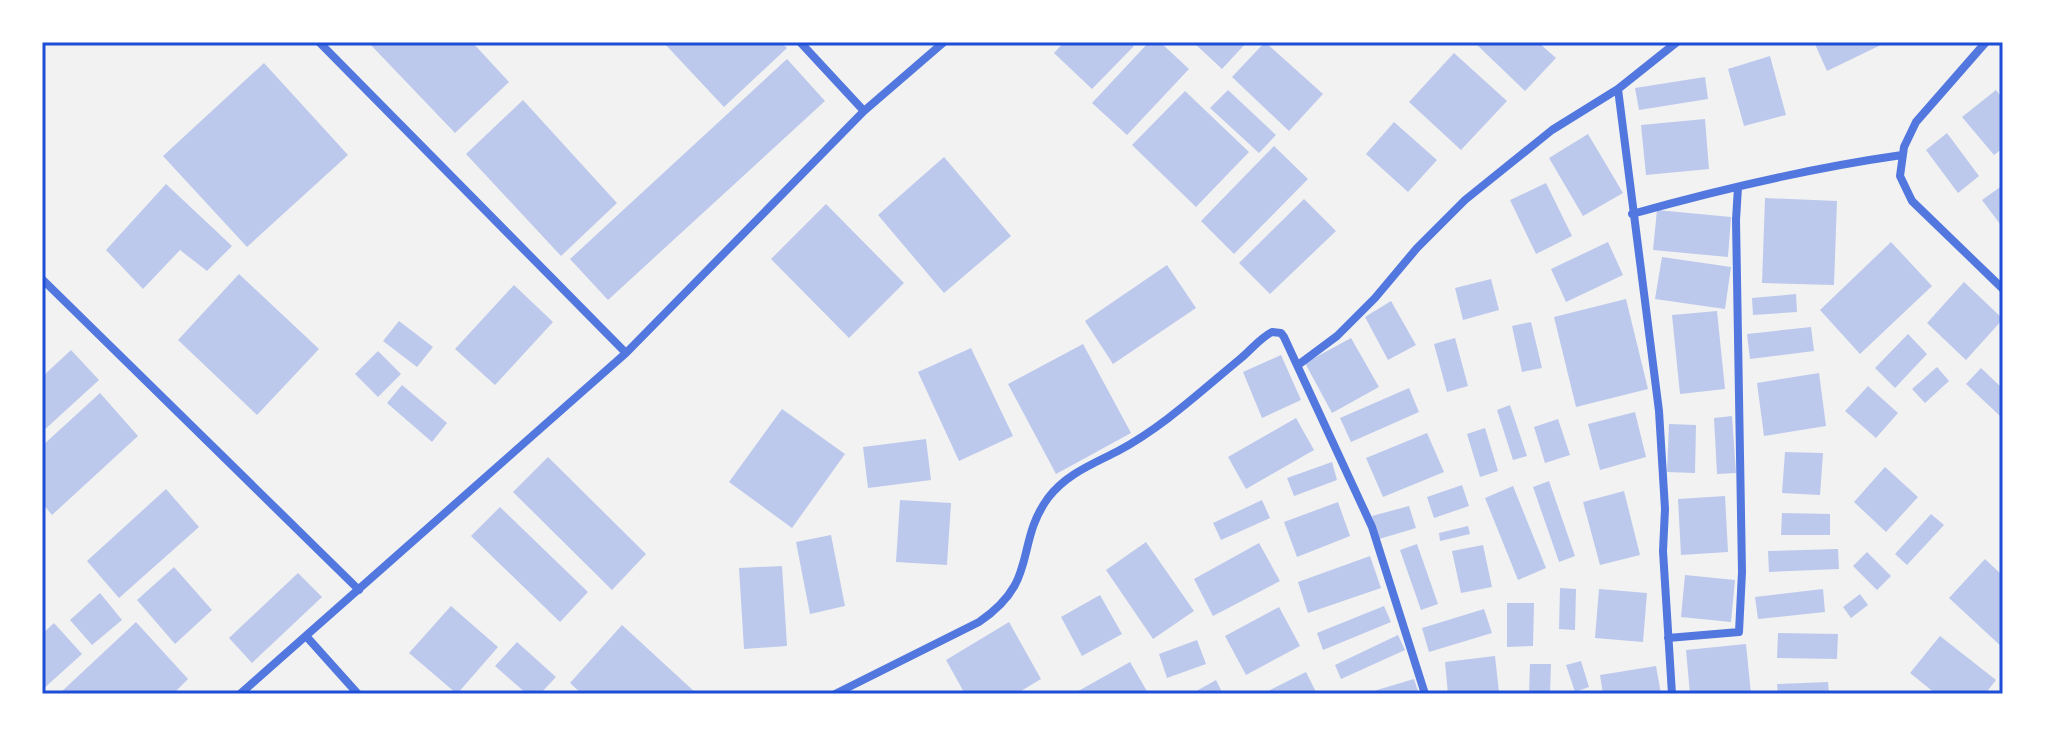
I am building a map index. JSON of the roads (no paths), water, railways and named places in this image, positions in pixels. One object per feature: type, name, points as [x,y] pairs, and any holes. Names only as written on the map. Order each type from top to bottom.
[{"type":"street","points":[[319,42],[626,353]]},
{"type":"street","points":[[800,42],[864,111]]},
{"type":"street","points":[[240,694],[626,353],[864,111],[944,42]]},
{"type":"street","points":[[1298,365],[1337,336],[1465,200],[1552,130],[1618,89],[1677,42]]},
{"type":"street","points":[[1986,42],[1916,122],[1902,155],[1900,176],[1912,201],[2003,289]]},
{"type":"street","points":[[1618,89],[1659,411],[1672,694]]},
{"type":"street","points":[[1632,214],[1846,163],[1902,155]]},
{"type":"street","points":[[1668,638],[1739,632],[1742,572],[1738,187]]},
{"type":"street","points":[[42,279],[359,590]]},
{"type":"street","points":[[835,694],[999,609],[1017,585],[1040,512],[1057,488],[1081,469],[1121,450],[1169,418],[1272,332],[1281,333],[1298,365],[1372,527],[1425,694]]},
{"type":"street","points":[[306,636],[358,694]]}]
